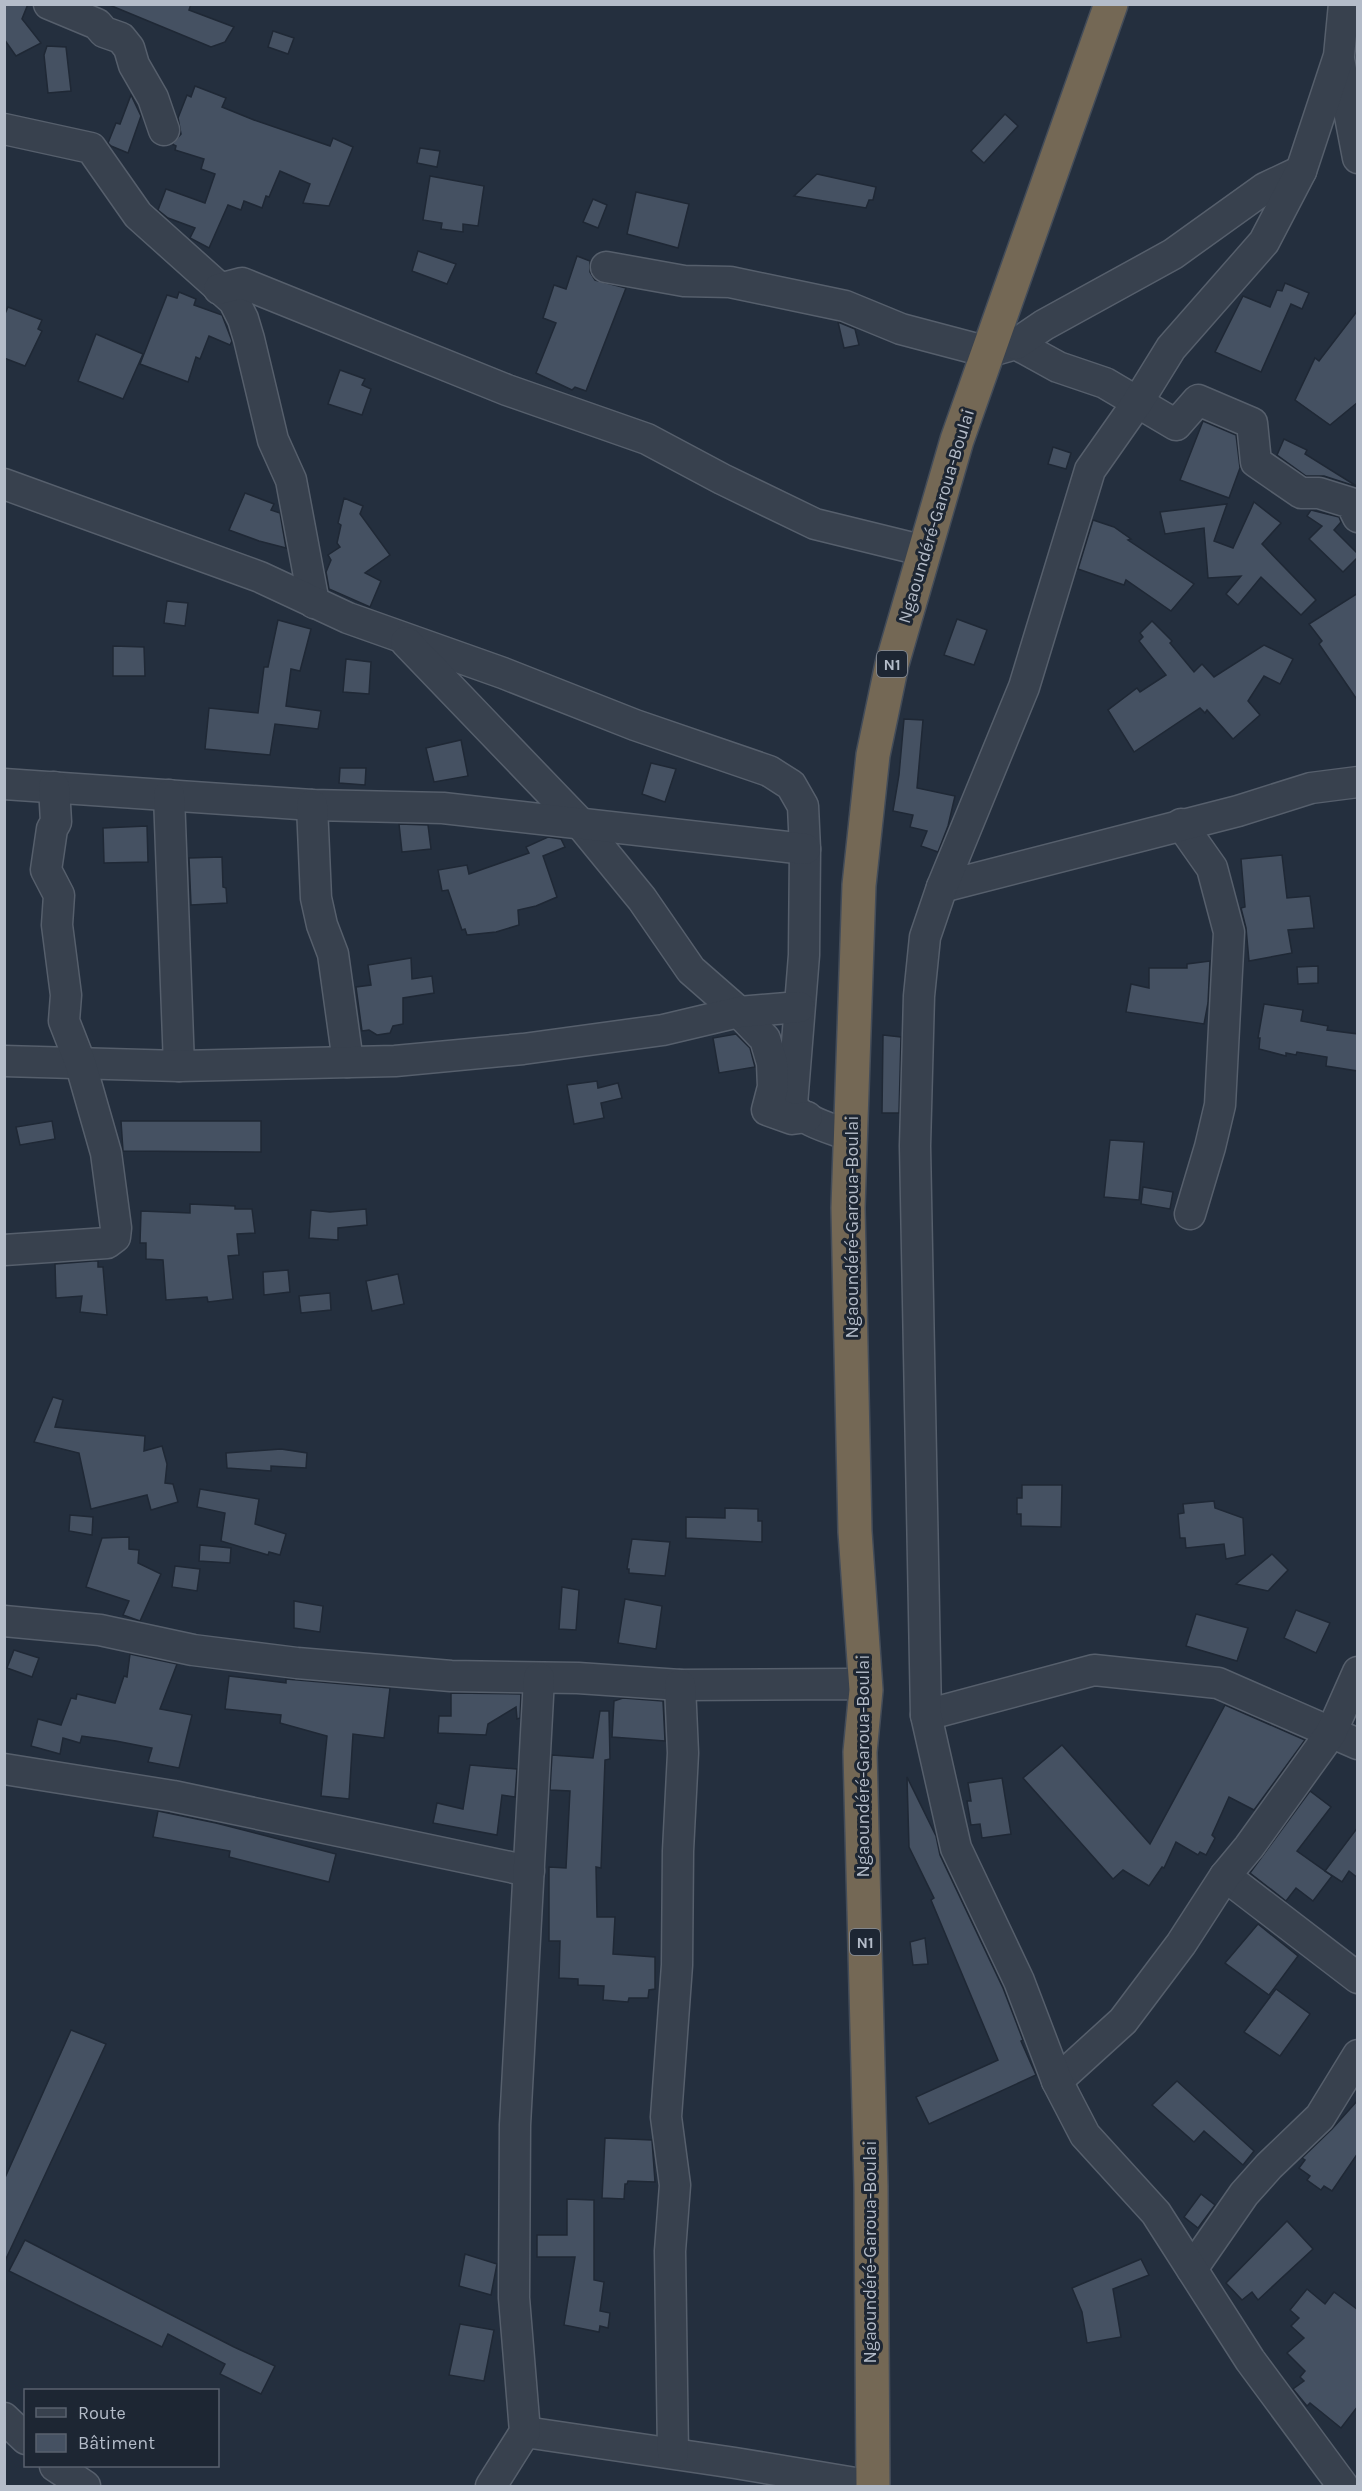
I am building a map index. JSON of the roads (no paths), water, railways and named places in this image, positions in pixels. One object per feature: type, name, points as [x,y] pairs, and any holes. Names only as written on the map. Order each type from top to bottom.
[{"type":"highway","name":"Ngaoundéré-Garoua-Boulai","points":[[873,2486],[871,2186],[860,1752],[866,1690],[855,1532],[848,1208],[859,885],[873,755],[892,663],[957,440],[1002,348],[1111,4]]},
{"type":"street","points":[[49,4],[97,24],[104,32],[121,38],[129,48],[134,65],[153,98],[164,130]]},
{"type":"street","points":[[1342,2487],[1250,2360],[1156,2213],[1085,2135],[1057,2081],[1019,1982],[956,1848],[926,1715],[915,1146],[919,996],[925,937],[942,888],[1024,687],[1089,470],[1137,403],[1171,348],[1264,242],[1301,171],[1339,56],[1344,4]]},
{"type":"street","points":[[1339,56],[1358,158]]},
{"type":"street","points":[[4,129],[91,148],[138,215],[234,301],[243,319],[273,440],[291,480],[314,603]]},
{"type":"street","points":[[1002,348],[1173,254],[1266,188],[1301,171]]},
{"type":"street","points":[[606,267],[684,281],[730,282],[845,306],[901,329],[1002,348],[1105,383],[1176,425],[1198,400],[1252,423],[1256,462],[1301,493],[1319,493],[1352,503],[1358,517]]},
{"type":"street","points":[[219,289],[242,283],[507,390],[647,439],[722,479],[815,524],[925,551]]},
{"type":"street","points":[[4,484],[260,577],[314,603],[402,638],[503,673],[635,725],[769,771],[791,785],[803,806],[805,849],[804,956],[792,1105],[807,1117],[851,1136]]},
{"type":"street","points":[[402,638],[579,822],[642,899],[691,970],[739,1012],[765,1039],[772,1063],[773,1087],[767,1110],[792,1119],[807,1117]]},
{"type":"street","points":[[942,888],[1238,811],[1311,788],[1358,782]]},
{"type":"street","points":[[4,784],[312,805],[443,808],[805,849]]},
{"type":"street","points":[[4,1250],[107,1243],[115,1238],[116,1228],[106,1153],[80,1062],[64,1021],[66,995],[57,925],[59,895],[46,870],[52,829],[56,822],[54,787]]},
{"type":"street","points":[[169,795],[179,1066]]},
{"type":"street","points":[[312,805],[316,898],[322,925],[333,954],[348,1062]]},
{"type":"street","points":[[1181,824],[1212,868],[1229,932],[1220,1105],[1190,1214]]},
{"type":"street","points":[[4,1061],[179,1066],[395,1061],[535,1047],[663,1030],[739,1012],[800,1007]]},
{"type":"street","points":[[4,1621],[100,1630],[193,1650],[297,1663],[451,1676],[680,1685],[850,1684],[866,1690]]},
{"type":"street","points":[[926,1715],[1094,1670],[1218,1683],[1344,1738]]},
{"type":"street","points":[[1057,2081],[1123,2020],[1181,1944],[1224,1876],[1344,1738],[1358,1672]]},
{"type":"street","points":[[491,2487],[525,2432],[514,2298],[515,2137],[539,1678]]},
{"type":"street","points":[[673,2453],[670,2251],[675,2185],[666,2117],[677,1965],[678,1851],[683,1753],[680,1685]]},
{"type":"street","points":[[4,1769],[173,1796],[529,1871]]},
{"type":"street","points":[[1224,1876],[1358,1978]]},
{"type":"street","points":[[1192,2269],[1244,2194],[1269,2166],[1320,2117],[1358,2055]]},
{"type":"street","points":[[4,2418],[24,2437]]},
{"type":"street","points":[[525,2432],[673,2453],[873,2486]]},
{"type":"street","points":[[56,2467],[85,2487]]}]
